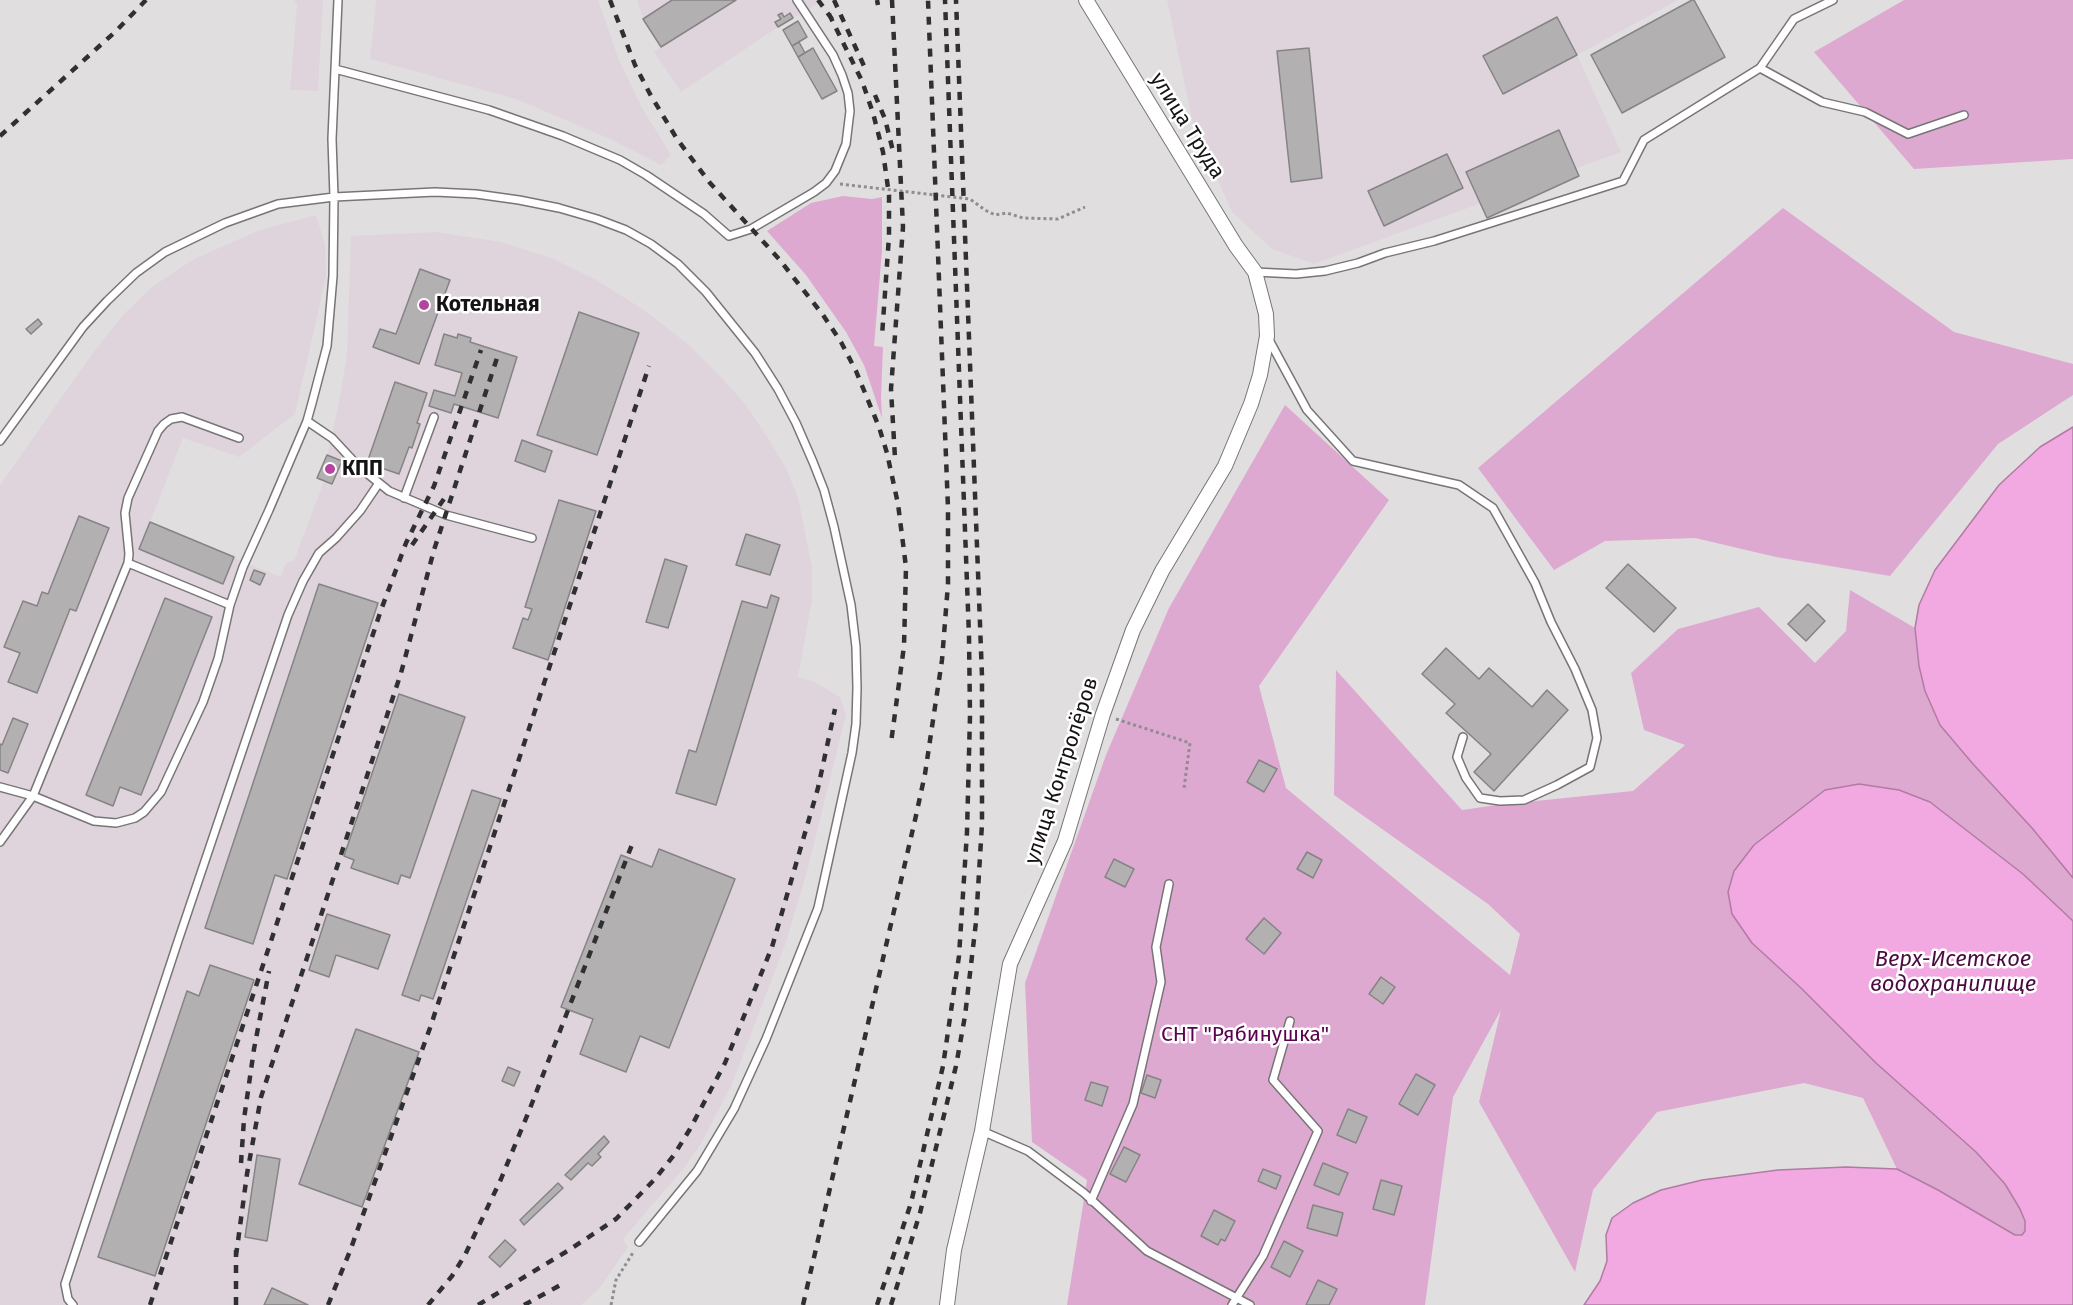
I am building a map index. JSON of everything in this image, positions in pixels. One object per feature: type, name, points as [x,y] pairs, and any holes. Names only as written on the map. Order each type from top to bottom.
[{"type":"street","name":"улица Труда","points":[[1086,0],[1236,246],[1255,272]]},
{"type":"street","name":"улица Контролёров","points":[[947,1305],[954,1250],[982,1131],[1010,964],[1065,841],[1118,668],[1147,598],[1225,466],[1251,404],[1260,375],[1267,336],[1266,314],[1255,272]]},
{"type":"lane","points":[[0,787],[33,796],[94,821],[116,823],[135,818],[153,803],[161,792],[203,702],[218,659],[231,604],[243,567],[307,421],[327,346],[334,250],[332,168],[338,0]]},
{"type":"lane","points":[[335,69],[489,110],[563,136],[620,160],[704,214],[729,236],[751,229],[826,183],[835,171],[846,144],[849,128],[848,93],[842,75],[797,0]]},
{"type":"lane","points":[[1255,272],[1296,274],[1325,271],[1358,263],[1623,181],[1644,140],[1760,68],[1794,19],[1833,0]]},
{"type":"lane","points":[[1760,68],[1822,102],[1866,112],[1908,134],[1964,115]]},
{"type":"lane","points":[[0,441],[83,327],[106,301],[146,266],[165,252],[186,241],[252,213],[286,203],[334,197],[435,192],[476,194],[519,200],[597,219],[626,230],[651,244],[678,264],[706,292],[754,353],[778,389],[796,423],[824,490],[851,605],[856,647],[856,724],[826,876],[810,932],[766,1039],[734,1109],[697,1171],[639,1242]]},
{"type":"lane","points":[[1267,336],[1307,410],[1353,461],[1459,485],[1493,508],[1535,583],[1551,622],[1575,669],[1592,710],[1598,738],[1590,767],[1524,800],[1500,801],[1480,798],[1467,778],[1457,757],[1463,737]]},
{"type":"lane","points":[[0,842],[33,796],[128,563],[125,513],[128,498],[158,431],[171,419],[182,417],[239,438]]},
{"type":"lane","points":[[404,498],[434,417]]},
{"type":"lane","points":[[307,421],[332,438],[358,466],[379,483],[404,498],[446,514],[532,538]]},
{"type":"lane","points":[[73,1305],[68,1299],[65,1284],[288,615],[319,553],[360,511],[379,483]]},
{"type":"lane","points":[[128,563],[231,604]]},
{"type":"lane","points":[[1091,1201],[1133,1104],[1161,982],[1156,947],[1170,884]]},
{"type":"lane","points":[[1232,1305],[1263,1256],[1318,1131],[1273,1080],[1290,1021]]},
{"type":"lane","points":[[982,1131],[1028,1151],[1084,1194],[1147,1251],[1250,1305]]},
{"type":"path","points":[[826,183],[970,199],[995,215],[1007,213],[1023,218],[1058,219],[1085,207]]},
{"type":"path","points":[[1103,714],[1190,743],[1184,788]]},
{"type":"path","points":[[610,1305],[616,1280],[639,1242]]},
{"type":"shaded area","points":[[294,0],[323,0],[318,91],[290,90],[297,4]]},
{"type":"shaded area","points":[[376,0],[598,0],[619,60],[641,106],[671,155],[661,165],[610,139],[516,99],[370,59]]},
{"type":"shaded area","points":[[637,0],[824,0],[778,27],[681,92],[654,52],[661,47],[643,19]]},
{"type":"shaded area","points":[[1167,0],[1678,0],[1577,55],[1621,152],[1314,264],[1272,249],[1232,212],[1193,124]]},
{"type":"shaded area","points":[[316,215],[325,244],[326,277],[295,414],[239,457],[183,438],[150,522],[280,577],[286,563],[294,561],[324,481],[317,478],[327,455],[338,407],[347,355],[351,236],[436,232],[501,242],[551,258],[595,279],[644,310],[688,344],[721,377],[746,405],[766,435],[785,466],[798,497],[812,567],[812,600],[798,677],[815,682],[840,697],[846,715],[808,868],[786,942],[732,1084],[702,1142],[684,1168],[623,1239],[628,1247],[599,1289],[581,1305],[0,1305],[0,485],[90,357],[122,316],[152,287],[194,259],[260,230]]},
{"type":"green space","points":[[1904,0],[2073,0],[2073,159],[1914,169],[1814,52]]},
{"type":"green space","points":[[843,196],[872,199],[882,197],[882,251],[874,346],[883,347],[882,418],[864,365],[846,332],[806,275],[767,231],[811,203]]},
{"type":"green space","points":[[1783,208],[1954,332],[2073,364],[2073,395],[1998,444],[1890,576],[1776,557],[1695,538],[1605,541],[1554,570],[1478,468]]},
{"type":"green space","name":"СНТ \"Рябинушка\"","points":[[1285,405],[1389,500],[1259,686],[1286,788],[1510,975],[1520,934],[1488,904],[1334,795],[1336,670],[1462,810],[1633,791],[1685,745],[1644,730],[1631,673],[1678,629],[1759,607],[1815,663],[1846,631],[1850,590],[1915,628],[1919,666],[1925,691],[1940,725],[2032,828],[2073,878],[2073,921],[2023,874],[1930,802],[1825,790],[1754,845],[1734,871],[1752,943],[1876,1063],[1976,1152],[2005,1184],[2020,1209],[2025,1221],[2025,1231],[2022,1235],[2015,1235],[1897,1169],[1863,1098],[1804,1083],[1657,1112],[1593,1190],[1575,1272],[1479,1102],[1501,1010],[1453,1097],[1425,1305],[1067,1305],[1087,1180],[1032,1142],[1025,983],[1106,755],[1169,608]]},
{"type":"water","points":[[2073,427],[2073,878],[2032,828],[1940,725],[1925,691],[1919,666],[1915,628],[1919,605],[1935,570],[1999,485],[2040,447]]},
{"type":"water","name":"Верх-Исетское водохранилище","points":[[1859,784],[1899,790],[1930,802],[2023,874],[2073,921],[2073,1305],[1584,1305],[1600,1281],[1607,1261],[1606,1235],[1612,1218],[1633,1203],[1661,1190],[1702,1180],[1778,1170],[1846,1167],[1897,1169],[2015,1235],[2022,1235],[2025,1231],[2025,1221],[2020,1209],[2005,1184],[1976,1152],[1876,1063],[1752,943],[1732,914],[1728,892],[1734,871],[1754,845],[1825,790]]},
{"type":"building","points":[[672,0],[736,0],[661,47],[643,19]]},
{"type":"building","points":[[1692,0],[1725,57],[1622,113],[1591,55]]},
{"type":"building","points":[[782,13],[784,17],[790,13],[793,18],[778,27],[775,22],[781,19],[778,15]]},
{"type":"building","points":[[1557,17],[1577,55],[1503,94],[1483,56]]},
{"type":"building","points":[[798,21],[807,37],[792,46],[783,30]]},
{"type":"building","points":[[799,42],[805,53],[798,57],[792,46]]},
{"type":"building","points":[[813,48],[837,91],[822,99],[798,57]]},
{"type":"building","points":[[1309,48],[1322,178],[1291,182],[1277,51]]},
{"type":"building","points":[[1559,130],[1579,176],[1487,218],[1466,172]]},
{"type":"building","points":[[1447,154],[1463,188],[1384,226],[1368,191]]},
{"type":"building","name":"Котельная","points":[[420,269],[450,280],[419,364],[373,347],[380,329],[396,334]]},
{"type":"building","points":[[579,312],[639,333],[597,455],[537,435]]},
{"type":"building","points":[[38,319],[42,324],[31,334],[26,329]]},
{"type":"building","points":[[444,334],[457,338],[458,334],[471,338],[470,342],[517,357],[498,418],[454,404],[451,413],[429,406],[434,390],[455,396],[462,373],[435,365]]},
{"type":"building","points":[[395,382],[427,393],[412,448],[409,447],[399,474],[367,463]]},
{"type":"building","points":[[522,440],[552,451],[545,472],[515,461]]},
{"type":"building","name":"КПП","points":[[327,455],[342,461],[332,484],[317,478]]},
{"type":"building","points":[[559,500],[596,511],[548,660],[513,648],[523,618],[528,620],[532,609],[525,607]]},
{"type":"building","points":[[79,516],[109,528],[76,611],[70,609],[37,693],[8,682],[20,653],[4,647],[23,601],[37,606],[42,592],[48,594]]},
{"type":"building","points":[[150,522],[234,557],[223,584],[139,549]]},
{"type":"building","points":[[746,534],[780,545],[770,575],[736,565]]},
{"type":"building","points":[[665,559],[687,566],[668,628],[646,622]]},
{"type":"building","points":[[1628,564],[1676,608],[1654,632],[1606,588]]},
{"type":"building","points":[[254,570],[265,574],[260,585],[250,580]]},
{"type":"building","points":[[319,584],[378,603],[287,879],[275,875],[253,944],[205,928]]},
{"type":"building","points":[[771,595],[779,598],[716,805],[676,793],[689,750],[696,752],[742,601],[767,608]]},
{"type":"building","points":[[165,598],[212,617],[141,795],[120,787],[113,806],[86,795]]},
{"type":"building","points":[[1808,604],[1825,621],[1806,641],[1788,624]]},
{"type":"building","points":[[1446,648],[1479,679],[1489,668],[1532,707],[1547,690],[1568,710],[1494,791],[1474,772],[1491,754],[1446,713],[1455,704],[1422,674]]},
{"type":"building","points":[[399,694],[465,717],[410,878],[401,875],[398,884],[351,868],[354,860],[344,856]]},
{"type":"building","points":[[13,718],[28,724],[8,773],[0,770],[0,744],[2,745]]},
{"type":"building","points":[[1259,760],[1277,769],[1264,792],[1247,782]]},
{"type":"building","points":[[472,790],[501,799],[433,999],[421,995],[419,1001],[402,995]]},
{"type":"building","points":[[659,849],[735,879],[669,1048],[640,1036],[626,1072],[580,1054],[593,1019],[561,1007],[621,855],[652,867]]},
{"type":"building","points":[[1307,852],[1322,860],[1313,878],[1297,869]]},
{"type":"building","points":[[1114,859],[1134,869],[1125,887],[1105,877]]},
{"type":"building","points":[[327,914],[390,935],[378,969],[336,955],[329,977],[309,970]]},
{"type":"building","points":[[1264,918],[1281,933],[1264,954],[1246,939]]},
{"type":"building","points":[[210,965],[254,980],[155,1276],[98,1257],[187,991],[199,996]]},
{"type":"building","points":[[1381,977],[1395,987],[1383,1004],[1369,994]]},
{"type":"building","points":[[356,1029],[419,1052],[362,1207],[299,1184]]},
{"type":"building","points":[[508,1067],[520,1072],[514,1086],[502,1081]]},
{"type":"building","points":[[1416,1074],[1435,1085],[1418,1115],[1399,1104]]},
{"type":"building","points":[[1147,1075],[1161,1080],[1155,1098],[1141,1093]]},
{"type":"building","points":[[1091,1082],[1108,1087],[1102,1106],[1085,1100]]},
{"type":"building","points":[[1348,1109],[1367,1117],[1356,1143],[1337,1135]]},
{"type":"building","points":[[604,1136],[609,1142],[598,1154],[601,1157],[592,1166],[588,1163],[571,1180],[565,1175]]},
{"type":"building","points":[[1124,1147],[1140,1155],[1126,1182],[1110,1174]]},
{"type":"building","points":[[257,1155],[280,1159],[267,1241],[245,1237]]},
{"type":"building","points":[[1323,1163],[1348,1173],[1339,1195],[1314,1185]]},
{"type":"building","points":[[1263,1169],[1281,1176],[1276,1189],[1258,1181]]},
{"type":"building","points":[[1381,1180],[1402,1186],[1394,1215],[1373,1209]]},
{"type":"building","points":[[558,1183],[563,1188],[524,1225],[520,1220]]},
{"type":"building","points":[[1313,1205],[1343,1213],[1337,1236],[1307,1228]]},
{"type":"building","points":[[1214,1210],[1235,1221],[1225,1241],[1221,1239],[1218,1245],[1201,1236]]},
{"type":"building","points":[[505,1240],[516,1250],[500,1267],[489,1257]]},
{"type":"building","points":[[1284,1241],[1303,1251],[1290,1277],[1271,1267]]},
{"type":"building","points":[[1318,1280],[1337,1289],[1329,1305],[1306,1305]]},
{"type":"building","points":[[272,1288],[308,1305],[264,1305]]},
{"type":"railway","points":[[0,136],[115,32],[146,0]]},
{"type":"railway","points":[[610,0],[635,65],[677,139],[710,183],[779,259],[823,315],[841,342],[856,371],[879,427],[898,504],[906,567],[904,646],[891,743]]},
{"type":"railway","points":[[818,0],[832,19]]},
{"type":"railway","points":[[834,0],[864,66]]},
{"type":"railway","points":[[877,0],[878,5]]},
{"type":"railway","points":[[892,0],[903,227],[891,389],[895,458]]},
{"type":"railway","points":[[803,1305],[925,774],[942,660],[948,584],[948,508],[928,0]]},
{"type":"railway","points":[[877,1305],[911,1203],[943,1066],[959,956],[967,832],[970,716],[969,636],[945,0]]},
{"type":"railway","points":[[891,1305],[920,1213],[956,1066],[965,1016],[976,922],[982,824],[982,676],[956,0]]},
{"type":"railway","points":[[829,14],[862,81],[883,152],[889,195],[889,236],[882,336]]},
{"type":"railway","points":[[875,95],[885,119],[894,155]]},
{"type":"railway","points":[[150,1305],[381,610],[406,543],[434,486],[481,350]]},
{"type":"railway","points":[[236,1256],[247,1174],[261,1097],[401,673],[434,550],[498,355]]},
{"type":"railway","points":[[328,1305],[350,1251],[430,1028],[649,366]]},
{"type":"railway","points":[[412,545],[446,496]]},
{"type":"railway","points":[[478,1305],[616,1219],[655,1179],[674,1155],[690,1129],[725,1063],[772,947],[818,788],[835,709]]},
{"type":"railway","points":[[428,1305],[452,1276],[465,1255],[501,1179],[633,842]]},
{"type":"railway","points":[[241,1163],[244,1119],[254,1049],[269,971]]},
{"type":"railway","points":[[236,1250],[236,1305]]},
{"type":"railway","points":[[524,1305],[566,1282]]},
{"type":"place","name":"Котельная","points":[[424,305]]},
{"type":"place","name":"КПП","points":[[330,469]]}]
